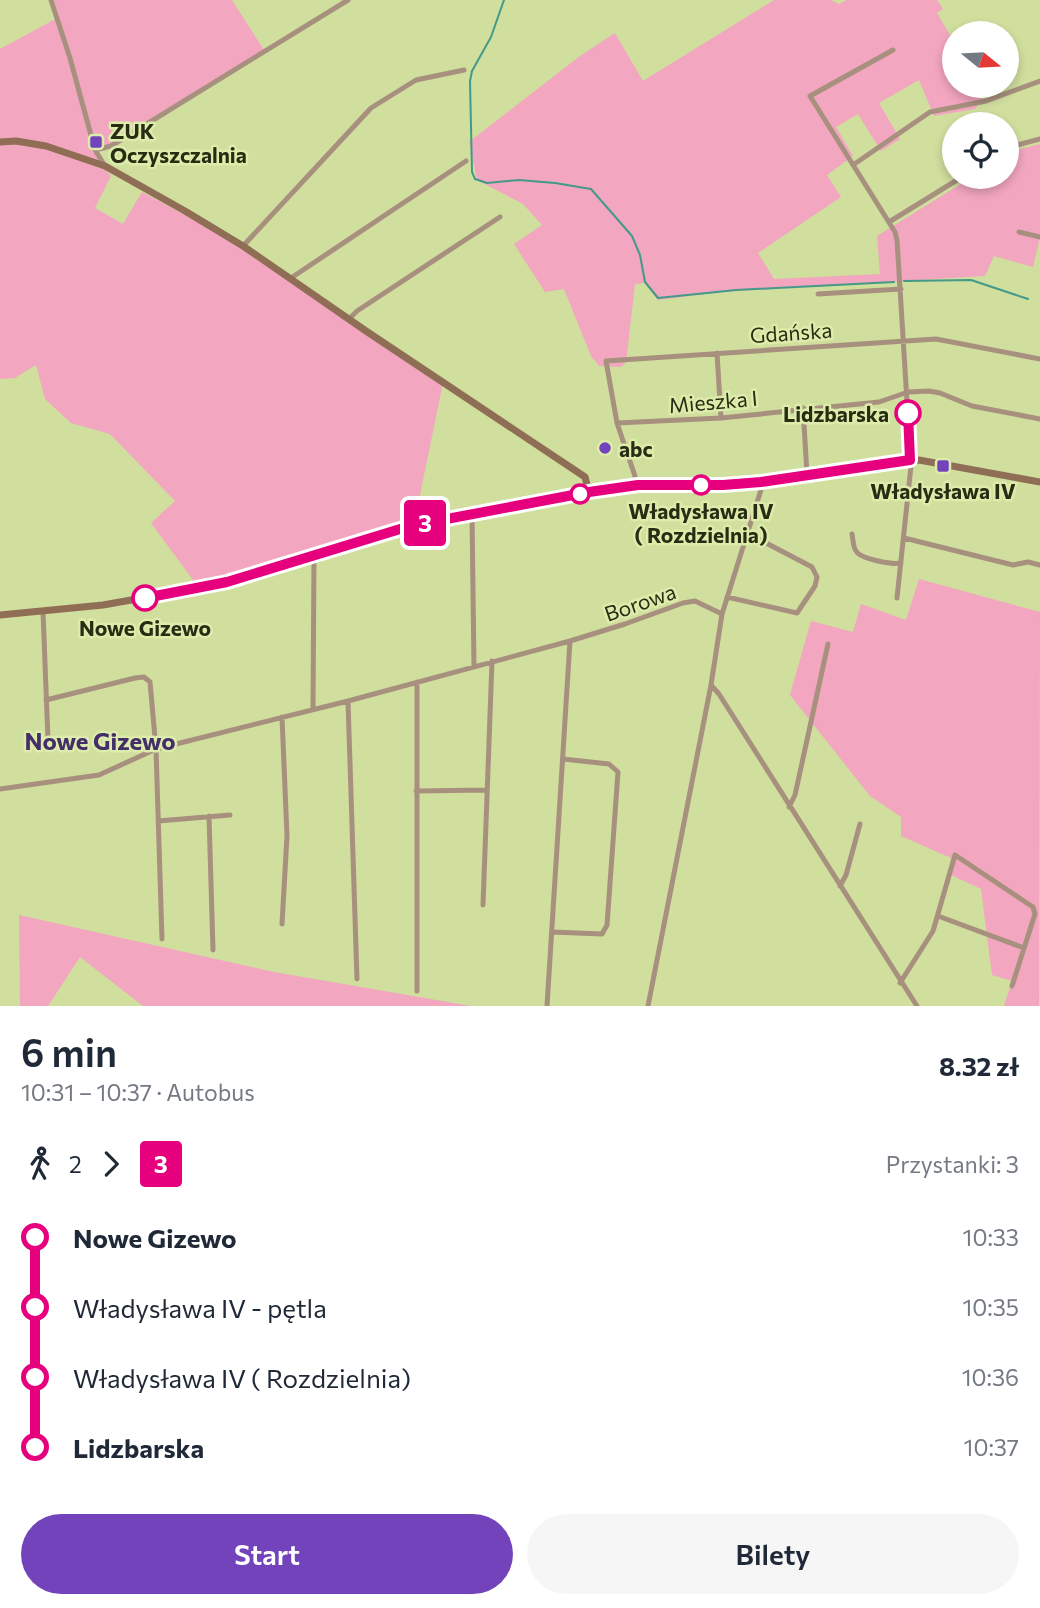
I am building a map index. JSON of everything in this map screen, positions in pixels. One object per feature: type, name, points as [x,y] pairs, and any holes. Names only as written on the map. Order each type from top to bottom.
[{"type":"street","points":[[51,0],[71,58],[95,150],[105,166]]},
{"type":"street","points":[[95,150],[111,146],[348,0]]},
{"type":"street","points":[[893,50],[810,96],[897,240],[910,460],[897,598]]},
{"type":"street","points":[[243,246],[371,108],[416,80],[464,70]]},
{"type":"street","points":[[853,165],[930,112],[986,102],[1040,81]]},
{"type":"street","points":[[1019,145],[1040,139]]},
{"type":"street","points":[[0,142],[16,141],[46,146],[105,166],[243,246],[585,477],[589,492]]},
{"type":"street","points":[[291,278],[466,161]]},
{"type":"street","points":[[888,222],[942,189]]},
{"type":"street","points":[[349,319],[357,311],[500,217]]},
{"type":"street","points":[[1019,232],[1040,237]]},
{"type":"street","points":[[818,294],[901,289]]},
{"type":"street","name":"Gdańska","points":[[617,423],[606,361],[936,339],[1040,359]]},
{"type":"street","points":[[717,353],[721,418]]},
{"type":"street","name":"Mieszka I","points":[[617,423],[721,418],[879,402],[908,392],[940,393],[972,405],[1040,419]]},
{"type":"street","points":[[803,408],[807,474]]},
{"type":"street","points":[[617,423],[638,485]]},
{"type":"street","points":[[0,615],[103,605],[199,589],[410,526],[638,485],[761,482],[910,460],[927,460],[1040,482]]},
{"type":"street","points":[[648,1006],[722,614],[761,490],[761,482]]},
{"type":"street","points":[[472,514],[474,667]]},
{"type":"street","points":[[727,597],[797,613],[815,586],[817,578],[812,566],[747,533]]},
{"type":"street","points":[[852,534],[855,551],[860,556],[894,564],[901,563]]},
{"type":"street","points":[[904,538],[1013,565],[1028,562],[1040,565]]},
{"type":"street","points":[[313,709],[314,555]]},
{"type":"street","name":"Borowa","points":[[0,789],[99,775],[156,750],[570,641],[683,603],[695,601],[722,614]]},
{"type":"street","points":[[43,612],[48,740]]},
{"type":"street","points":[[547,1006],[570,641]]},
{"type":"street","points":[[789,807],[795,795],[828,644]]},
{"type":"street","points":[[483,905],[492,661]]},
{"type":"street","points":[[46,700],[144,677],[150,682],[156,750],[162,939]]},
{"type":"street","points":[[417,682],[417,991]]},
{"type":"street","points":[[710,685],[719,694],[917,1006]]},
{"type":"street","points":[[348,701],[356,979]]},
{"type":"street","points":[[282,717],[287,836],[282,924]]},
{"type":"street","points":[[552,932],[602,934],[607,925],[617,794],[618,772],[609,764],[563,759]]},
{"type":"street","points":[[416,791],[487,790]]},
{"type":"street","points":[[209,816],[213,950]]},
{"type":"street","points":[[158,821],[230,816]]},
{"type":"street","points":[[840,886],[860,824]]},
{"type":"street","points":[[900,983],[933,931],[956,855],[1033,907],[1035,914],[1012,986]]},
{"type":"street","points":[[938,916],[1024,948]]},
{"type":"shaded area","points":[[54,0],[232,0],[264,50],[98,151],[100,163],[111,176],[95,208],[123,224],[142,192],[243,246],[443,383],[415,519],[227,582],[199,588],[151,523],[175,501],[110,434],[71,423],[45,399],[36,365],[15,378],[0,379],[0,49],[59,17]]},
{"type":"shaded area","points":[[774,0],[831,0],[839,4],[847,0],[937,0],[943,9],[937,13],[942,22],[942,98],[983,98],[975,109],[942,112],[942,115],[934,116],[919,80],[879,103],[900,139],[881,151],[858,114],[836,127],[853,156],[827,175],[841,197],[758,253],[774,279],[880,274],[877,236],[953,189],[1019,189],[1019,149],[1040,144],[1040,237],[1033,267],[994,256],[985,276],[722,292],[658,300],[645,283],[635,284],[626,362],[621,367],[599,366],[591,356],[564,289],[545,292],[514,244],[542,225],[523,204],[477,180],[469,142],[580,56],[615,33],[643,81]]},
{"type":"shaded area","points":[[919,579],[1040,612],[1039,1006],[1004,1006],[1012,981],[992,975],[981,889],[949,874],[951,858],[901,836],[901,817],[870,796],[790,695],[811,621],[853,632],[861,604],[906,620]]},
{"type":"shaded area","points":[[19,915],[274,972],[471,1006],[143,1006],[80,957],[48,1006],[20,1006]]},
{"type":"waterway","points":[[504,0],[491,37],[472,71],[470,81],[472,172],[475,179],[487,183],[519,180],[591,189],[632,236],[640,255],[645,282],[658,298],[736,290],[894,282]]},
{"type":"waterway","points":[[904,281],[971,280],[1028,299]]},
{"type":"bus line","name":"3","points":[[145,598],[227,582],[410,526],[589,492],[638,485],[761,482],[910,460],[908,413]]},
{"type":"place","name":"ZUK Oczyszczalnia","points":[[96,142]]},
{"type":"place","name":"Lidzbarska","points":[[908,413]]},
{"type":"place","name":"abc","points":[[605,448]]},
{"type":"place","name":"Władysława IV","points":[[943,466]]},
{"type":"place","name":"Władysława IV ( Rozdzielnia)","points":[[701,485]]},
{"type":"place","name":"Nowe Gizewo","points":[[145,598]]},
{"type":"district","name":"Nowe Gizewo","points":[[100,740]]}]
